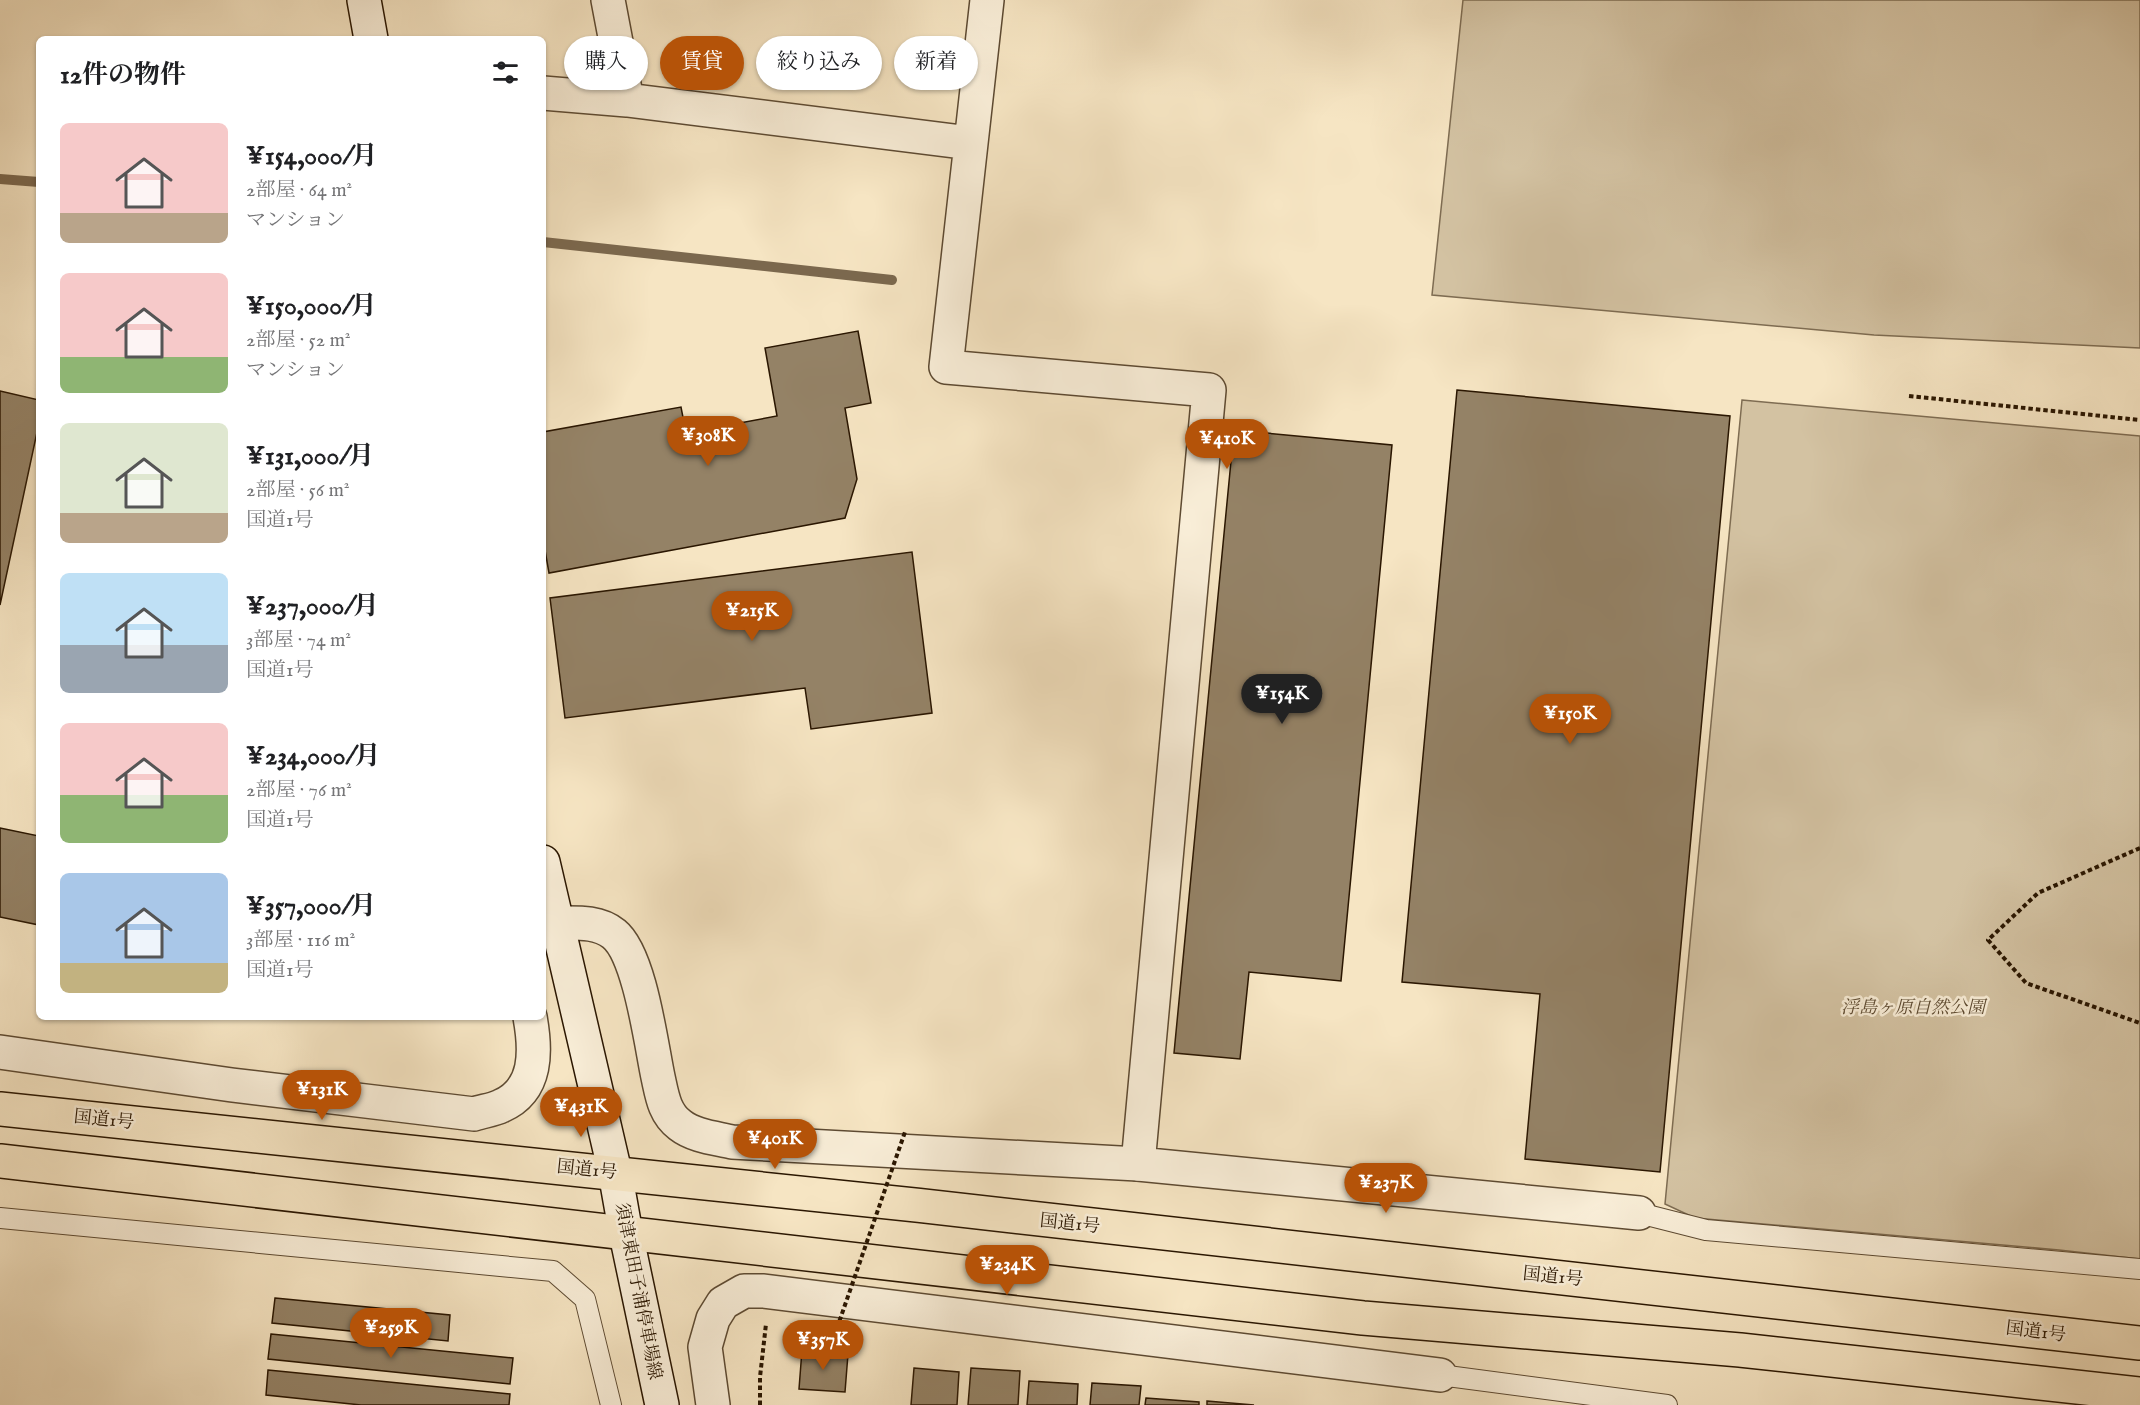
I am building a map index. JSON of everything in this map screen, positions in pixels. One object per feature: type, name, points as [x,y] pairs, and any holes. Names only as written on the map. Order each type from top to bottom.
[{"type":"highway","name":"国道1号","points":[[0,1109],[615,1172],[1718,1293],[2140,1343]]},
{"type":"highway","points":[[0,1161],[1364,1318],[1740,1350],[2140,1394]]},
{"type":"street","points":[[364,0],[370,36]]},
{"type":"street","points":[[608,0],[627,100]]},
{"type":"street","points":[[987,0],[946,367],[1209,390],[1138,1164]]},
{"type":"street","points":[[546,93],[627,100],[970,143]]},
{"type":"street","name":"須津東田子浦停車場線","points":[[546,890],[550,928],[615,1172],[662,1405]]},
{"type":"street","points":[[550,928],[590,924],[614,934],[624,947],[636,971],[664,1106],[680,1125],[700,1135],[732,1142],[1138,1164],[1639,1213]]},
{"type":"street","points":[[0,1052],[243,1086],[474,1114],[503,1106],[523,1090],[532,1070],[535,1042],[531,1020]]},
{"type":"street","points":[[713,1405],[705,1347],[713,1319],[723,1303],[744,1291],[764,1291],[1440,1375]]},
{"type":"lane","points":[[1639,1213],[1706,1230],[2140,1269]]},
{"type":"lane","points":[[0,1218],[553,1271],[585,1299],[611,1405]]},
{"type":"lane","points":[[1440,1375],[1667,1405]]},
{"type":"path","points":[[1909,396],[2140,420]]},
{"type":"path","points":[[2140,848],[2038,893],[1988,940],[2026,983],[2140,1023]]},
{"type":"path","points":[[826,1326],[837,1328],[905,1132]]},
{"type":"path","points":[[760,1405],[760,1377],[766,1319]]},
{"type":"green space","points":[[1463,0],[2140,0],[2140,348],[1874,335],[1432,295]]},
{"type":"green space","name":"浮島ヶ原自然公園","points":[[1742,400],[2140,436],[2140,1259],[1695,1218],[1665,1204]]},
{"type":"building","points":[[858,331],[871,403],[845,408],[857,479],[845,518],[549,573],[546,556],[546,431],[681,407],[686,433],[777,416],[765,348]]},
{"type":"building","points":[[1457,390],[1730,416],[1660,1172],[1525,1159],[1540,994],[1402,982]]},
{"type":"building","points":[[0,391],[36,399],[36,437],[0,605]]},
{"type":"building","points":[[1234,430],[1392,445],[1341,981],[1249,972],[1240,1059],[1174,1053]]},
{"type":"building","points":[[912,552],[932,713],[811,729],[805,688],[565,718],[550,598]]},
{"type":"building","points":[[0,828],[36,835],[36,924],[0,917]]},
{"type":"building","points":[[275,1298],[450,1315],[448,1341],[272,1323]]},
{"type":"building","points":[[271,1334],[513,1358],[510,1384],[268,1359]]},
{"type":"building","points":[[802,1350],[848,1354],[845,1392],[799,1389]]},
{"type":"building","points":[[914,1368],[959,1372],[957,1405],[911,1405]]},
{"type":"building","points":[[971,1368],[1020,1371],[1018,1405],[968,1405]]},
{"type":"building","points":[[268,1370],[510,1394],[509,1405],[361,1405],[266,1395]]},
{"type":"building","points":[[1029,1381],[1078,1384],[1077,1405],[1027,1405]]},
{"type":"building","points":[[1092,1383],[1141,1386],[1139,1405],[1090,1405]]},
{"type":"building","points":[[1146,1398],[1199,1402],[1199,1405],[1145,1405]]},
{"type":"building","points":[[1207,1401],[1254,1405],[1207,1405]]},
{"type":"waterway","points":[[0,179],[36,182]]},
{"type":"waterway","points":[[546,242],[892,280]]}]
